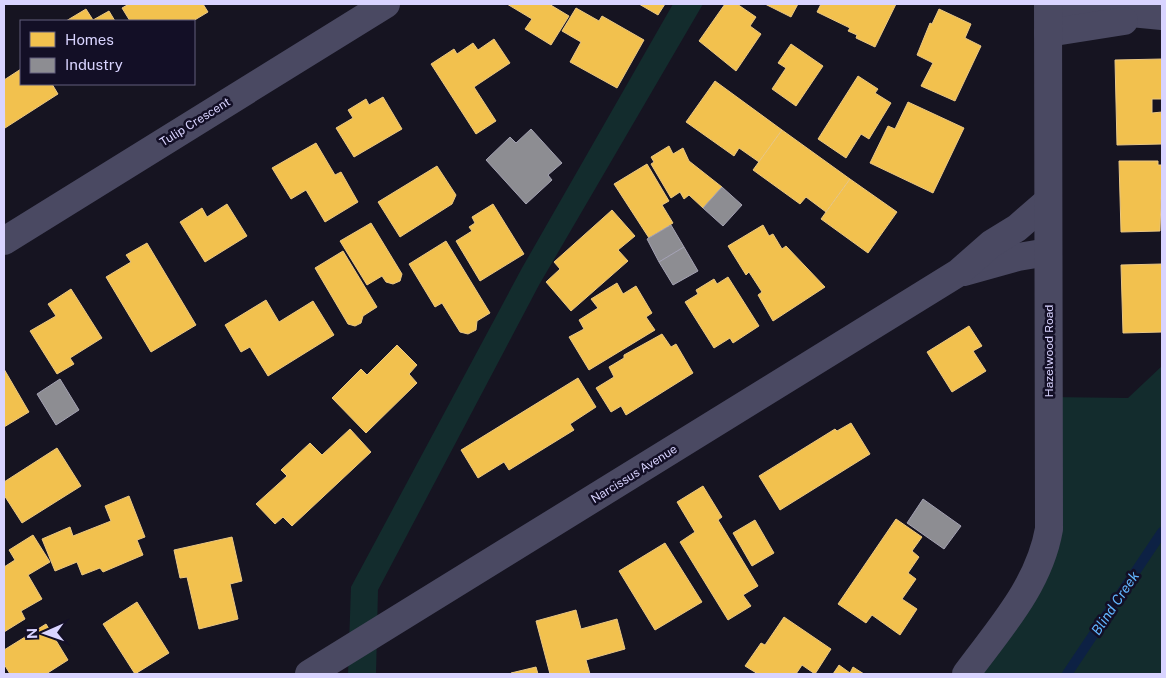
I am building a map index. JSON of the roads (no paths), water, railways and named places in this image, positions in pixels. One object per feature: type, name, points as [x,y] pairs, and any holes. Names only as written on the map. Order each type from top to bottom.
[{"type":"street","name":"Tulip Crescent","points":[[4,241],[386,4]]},
{"type":"street","points":[[1048,4],[1155,16]]},
{"type":"street","name":"Hazelwood Road","points":[[966,674],[1024,596],[1039,569],[1046,549],[1050,509],[1048,4]]},
{"type":"street","points":[[1048,33],[1155,16]]},
{"type":"street","name":"Narcissus Avenue","points":[[309,674],[958,274],[990,244],[1016,228],[1048,201]]},
{"type":"street","name":"Narcissus Avenue","points":[[958,274],[1018,256],[1048,252]]},
{"type":"waterway","name":"Blind Creek","points":[[1067,674],[1162,532]]}]
